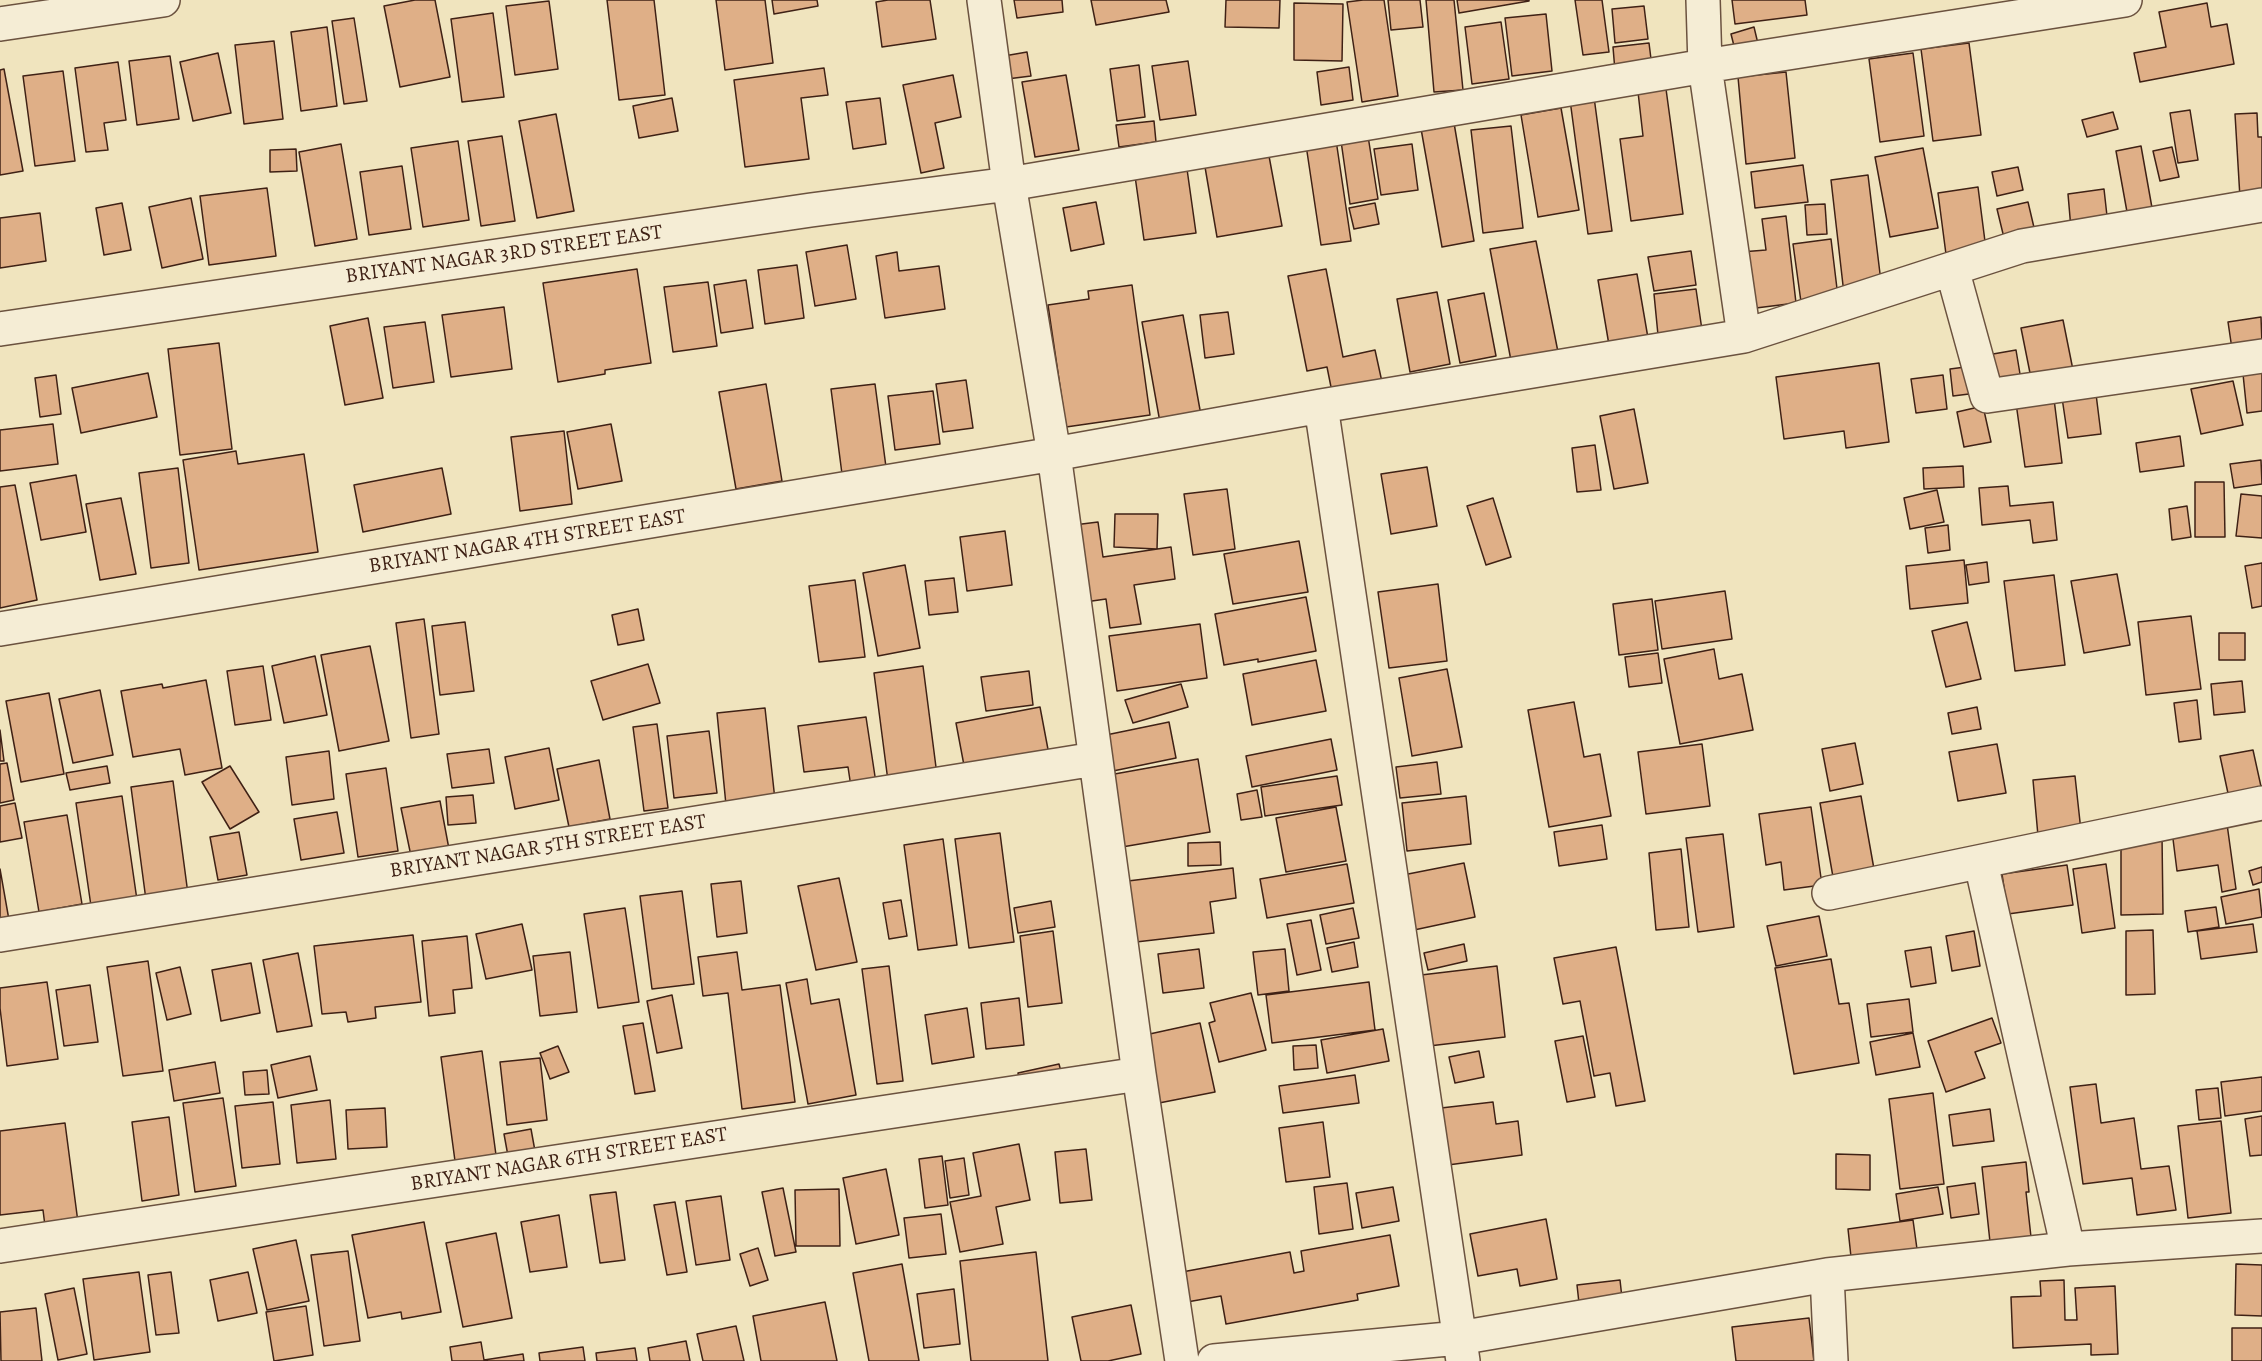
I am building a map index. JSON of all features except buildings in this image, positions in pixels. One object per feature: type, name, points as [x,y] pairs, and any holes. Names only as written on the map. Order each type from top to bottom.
[{"type":"street","points":[[0,24],[163,0]]},
{"type":"street","points":[[984,0],[1009,184],[1054,454],[1139,1074],[1182,1361]]},
{"type":"street","points":[[1703,0],[1706,66],[1744,336]]},
{"type":"street","name":"BRIYANT NAGAR 3RD STREET EAST","points":[[0,329],[799,212],[1009,184],[1706,66],[2125,0]]},
{"type":"street","name":"BRIYANT NAGAR 4TH STREET EAST","points":[[0,629],[1054,454],[1321,406],[1744,336],[2022,246],[2262,205]]},
{"type":"street","points":[[1952,269],[1987,396],[2262,356]]},
{"type":"street","points":[[1321,406],[1461,1349]]},
{"type":"street","name":"BRIYANT NAGAR 5TH STREET EAST","points":[[0,935],[1095,759]]},
{"type":"street","points":[[1829,893],[2262,803]]},
{"type":"street","points":[[1981,863],[2068,1249]]},
{"type":"street","name":"BRIYANT NAGAR 6TH STREET EAST","points":[[0,1246],[1139,1074]]},
{"type":"street","points":[[1214,1361],[1461,1349],[1827,1275],[2068,1249],[2262,1236]]},
{"type":"street","points":[[1827,1275],[1831,1361]]}]
